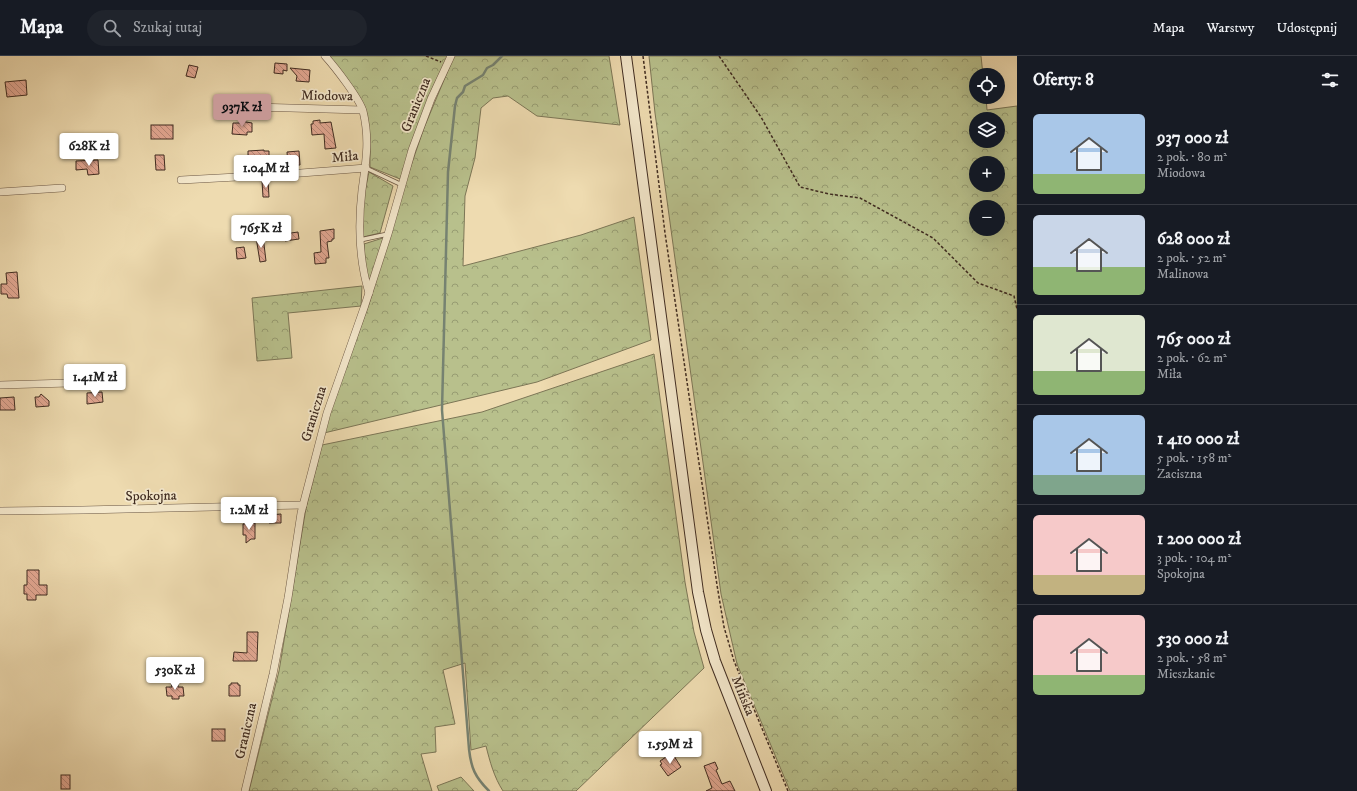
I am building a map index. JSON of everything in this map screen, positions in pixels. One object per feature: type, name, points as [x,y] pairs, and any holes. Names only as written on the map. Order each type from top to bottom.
[{"type":"main road","name":"Mińska","points":[[626,56],[693,555],[702,609],[708,638],[719,673],[766,791]]},
{"type":"street","points":[[325,56],[350,89],[362,110],[368,139],[361,206],[360,240],[362,265],[369,293]]},
{"type":"street","name":"Graniczna","points":[[245,791],[273,674],[288,598],[303,506],[332,396],[369,293],[388,234],[412,150],[431,99],[451,56]]},
{"type":"street","name":"Miodowa","points":[[218,106],[362,110]]},
{"type":"street","name":"Miła","points":[[181,180],[366,168]]},
{"type":"street","points":[[0,192],[62,188]]},
{"type":"street","points":[[0,385],[104,382]]},
{"type":"street","name":"Spokojna","points":[[0,511],[303,506]]},
{"type":"lane","points":[[366,168],[402,185]]},
{"type":"lane","points":[[360,240],[388,234]]},
{"type":"path","points":[[426,56],[447,64]]},
{"type":"path","points":[[643,56],[668,256],[724,627],[737,669],[788,791]]},
{"type":"path","points":[[719,56],[761,117],[800,187],[829,194],[860,198],[933,238],[978,283],[1014,296],[1017,309]]},
{"type":"green space","points":[[328,56],[448,56],[400,179],[370,167],[368,120]]},
{"type":"green space","points":[[454,56],[609,56],[620,125],[537,116],[508,96],[493,98],[481,108],[475,158],[465,196],[463,266],[581,235],[634,217],[651,340],[537,382],[324,433],[369,304],[404,186],[424,128]]},
{"type":"green space","points":[[649,56],[981,56],[982,68],[969,68],[969,104],[987,104],[987,110],[1017,106],[1017,791],[790,791],[737,664],[721,594],[655,113]]},
{"type":"green space","points":[[369,172],[393,186],[380,233],[363,237],[363,201]]},
{"type":"green space","points":[[386,237],[370,279],[366,278],[364,244]]},
{"type":"green space","points":[[362,286],[361,306],[288,313],[292,358],[257,361],[252,298]]},
{"type":"green space","points":[[654,354],[685,582],[694,632],[704,668],[576,791],[503,791],[495,775],[486,746],[471,750],[465,663],[443,670],[455,724],[435,727],[436,752],[421,754],[432,791],[249,791],[279,671],[306,508],[322,445],[482,412]]},
{"type":"green space","points":[[461,777],[474,791],[439,791],[437,786]]},
{"type":"building","points":[[275,63],[287,64],[287,71],[283,70],[283,74],[274,73]]},
{"type":"building","points":[[189,65],[198,67],[195,78],[186,76]]},
{"type":"building","points":[[290,68],[310,70],[309,82],[296,81],[297,76]]},
{"type":"building","points":[[26,80],[27,95],[7,97],[5,82]]},
{"type":"building","points":[[320,120],[320,123],[331,122],[336,148],[325,149],[324,134],[312,135],[311,124],[313,124],[313,121]]},
{"type":"building","points":[[240,121],[252,123],[252,132],[247,132],[247,135],[232,134],[233,123],[240,123]]},
{"type":"building","points":[[151,125],[173,125],[173,139],[151,139]]},
{"type":"building","points":[[248,151],[269,151],[269,162],[248,164]]},
{"type":"building","points":[[299,151],[300,165],[288,165],[287,152]]},
{"type":"building","points":[[155,155],[164,155],[165,170],[156,170]]},
{"type":"building","points":[[98,160],[99,174],[88,175],[87,169],[76,170],[76,161]]},
{"type":"building","points":[[268,180],[269,197],[263,197],[262,181]]},
{"type":"building","points":[[334,229],[334,239],[327,242],[329,258],[326,258],[326,263],[315,264],[314,253],[321,252],[320,231]]},
{"type":"building","points":[[298,232],[299,239],[285,241],[284,234]]},
{"type":"building","points":[[263,236],[266,261],[260,262],[256,237]]},
{"type":"building","points":[[244,247],[246,258],[237,259],[236,248]]},
{"type":"building","points":[[17,272],[19,298],[8,298],[7,294],[1,294],[1,284],[7,284],[6,273]]},
{"type":"building","points":[[102,392],[103,402],[87,404],[87,393]]},
{"type":"building","points":[[41,394],[49,401],[49,406],[36,407],[35,397],[39,397]]},
{"type":"building","points":[[14,397],[15,410],[0,410],[0,398]]},
{"type":"building","points":[[281,514],[281,523],[269,523],[269,515]]},
{"type":"building","points":[[255,523],[255,539],[251,539],[246,543],[246,535],[243,535],[243,524]]},
{"type":"building","points":[[27,570],[39,570],[39,585],[47,585],[47,595],[36,595],[36,600],[27,600],[27,594],[24,594],[24,585],[27,585]]},
{"type":"building","points":[[247,632],[258,632],[257,661],[233,661],[234,652],[247,653]]},
{"type":"building","points":[[171,683],[178,683],[178,687],[183,687],[184,696],[179,696],[179,699],[172,699],[172,696],[167,696],[166,687],[172,687]]},
{"type":"building","points":[[231,683],[238,683],[238,685],[240,685],[240,696],[229,696],[229,685],[231,685]]},
{"type":"building","points":[[212,729],[225,729],[225,741],[212,741]]},
{"type":"building","points":[[674,756],[681,767],[668,776],[660,765],[662,764],[660,761],[666,757],[669,760]]},
{"type":"building","points":[[715,762],[718,769],[716,770],[722,784],[730,781],[735,791],[706,791],[712,788],[704,766]]},
{"type":"building","points":[[61,775],[70,775],[70,789],[61,789]]},
{"type":"waterway","points":[[489,791],[474,772],[469,749],[442,410],[448,172],[455,106],[457,98],[463,92],[465,86],[483,75],[487,68],[493,65],[502,56]]}]
